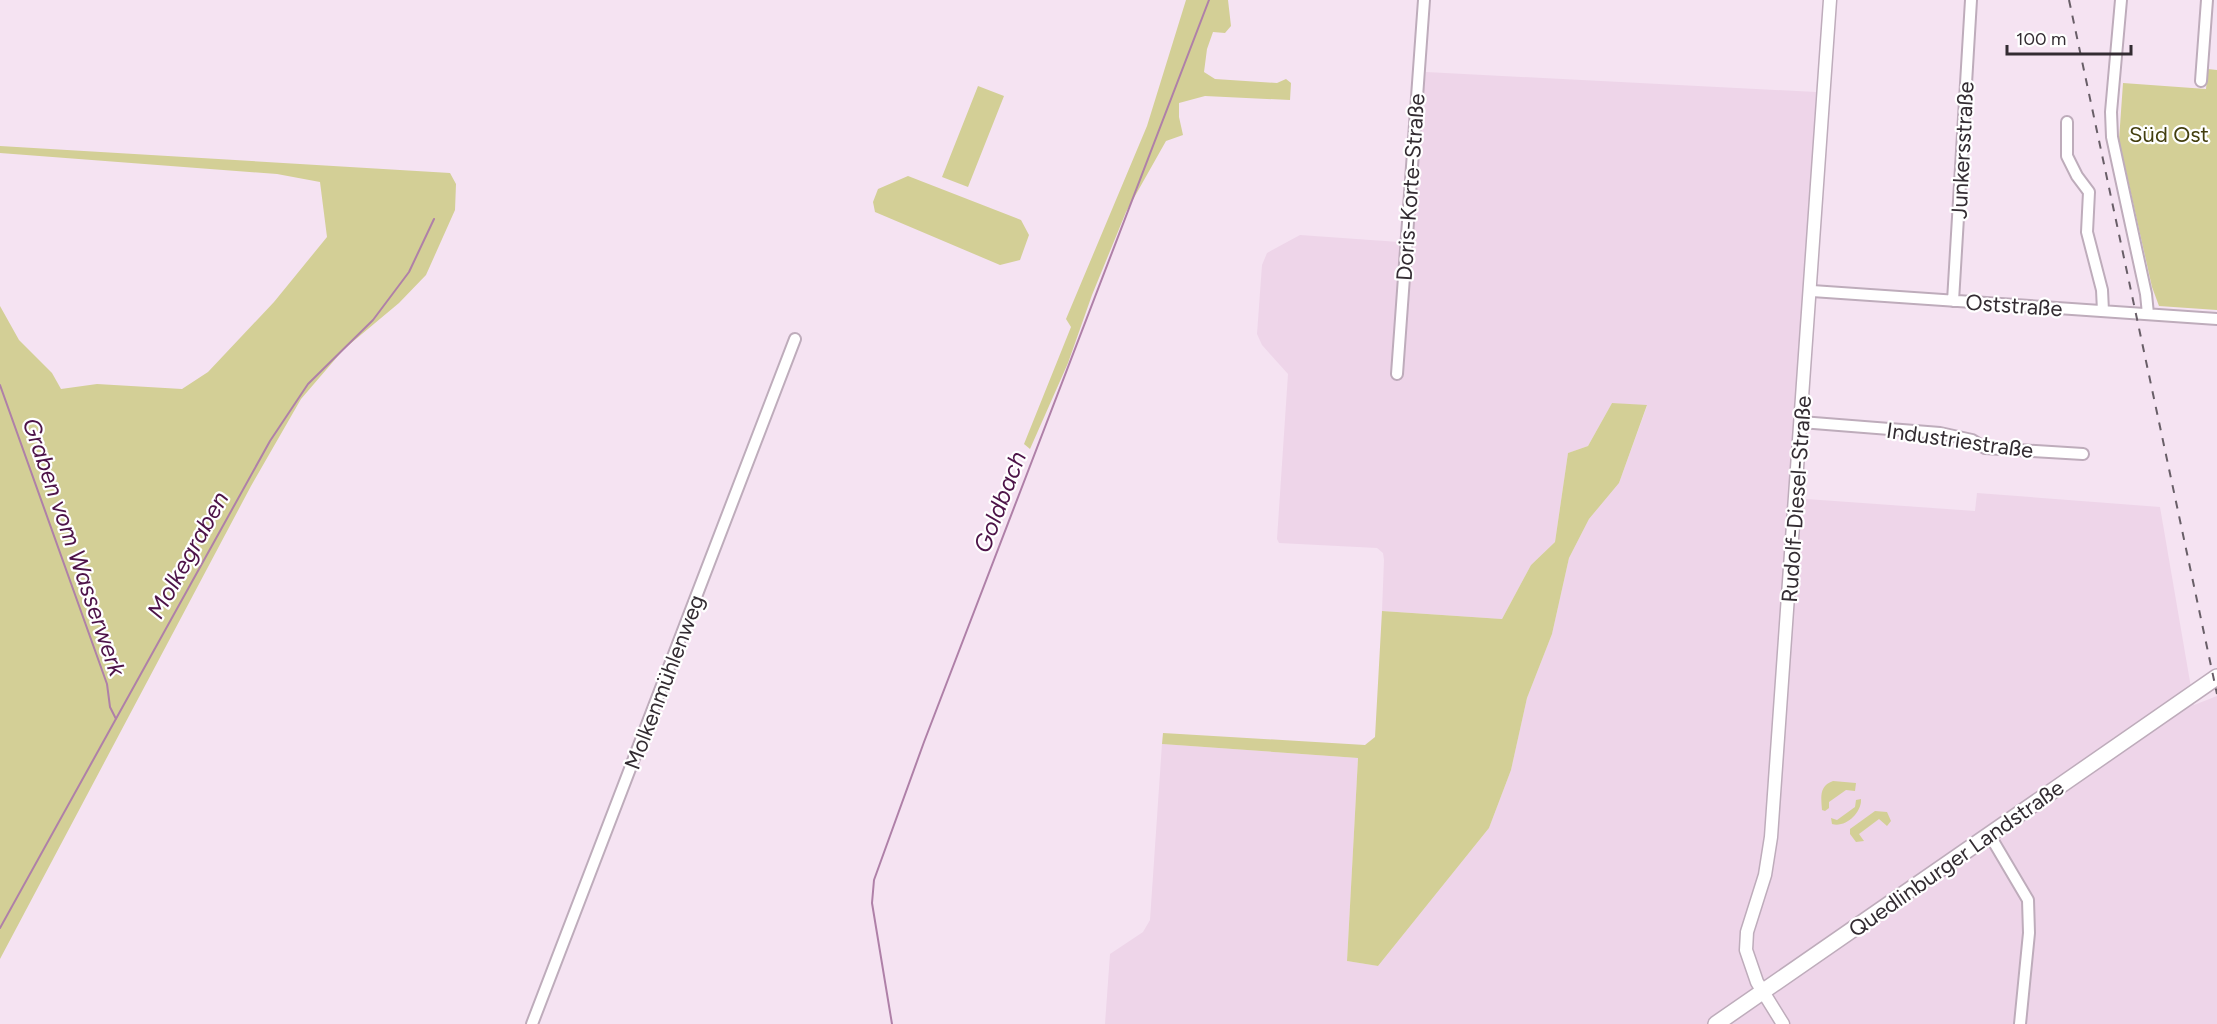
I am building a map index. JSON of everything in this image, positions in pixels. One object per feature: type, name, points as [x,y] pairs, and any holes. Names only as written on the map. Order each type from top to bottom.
[{"type":"main road","name":"Quedlinburger Landstraße","points":[[1716,1024],[2217,677]]},
{"type":"street","name":"Doris-Korte-Straße","points":[[1397,374],[1424,0]]},
{"type":"street","name":"Rudolf-Diesel-Straße","points":[[1783,1024],[1762,992],[1747,957],[1746,938],[1765,875],[1771,837],[1812,291],[1830,0]]},
{"type":"street","name":"Junkersstraße","points":[[1953,301],[1971,0]]},
{"type":"street","points":[[2121,0],[2111,112],[2112,137],[2146,294],[2148,314]]},
{"type":"street","points":[[2201,81],[2207,0]]},
{"type":"street","points":[[2067,122],[2067,156],[2077,176],[2090,192],[2087,232],[2102,290],[2103,311]]},
{"type":"street","name":"Oststraße","points":[[1812,291],[2217,319]]},
{"type":"street","name":"Molkenmühlenweg","points":[[532,1024],[795,339]]},
{"type":"street","name":"Industriestraße","points":[[1801,422],[1940,433],[1972,440],[1985,448],[2082,454]]},
{"type":"street","points":[[1989,834],[2028,900],[2029,933],[2020,1024]]},
{"type":"shaded area","points":[[1426,72],[1816,92],[1792,498],[1975,511],[1977,493],[2160,507],[2194,705],[2217,696],[2217,1024],[1105,1024],[1110,954],[1143,932],[1150,920],[1162,744],[1358,758],[1347,961],[1378,966],[1489,828],[1511,770],[1527,698],[1552,634],[1569,558],[1589,519],[1619,483],[1647,406],[1612,403],[1588,446],[1568,453],[1555,542],[1531,565],[1502,619],[1382,611],[1384,560],[1383,553],[1377,548],[1279,543],[1277,539],[1288,374],[1262,345],[1257,334],[1262,265],[1267,253],[1300,235],[1399,242],[1411,236],[1414,172]]},
{"type":"green space","points":[[1186,0],[1228,0],[1231,26],[1225,33],[1213,32],[1207,49],[1204,72],[1215,79],[1277,83],[1286,79],[1291,83],[1290,100],[1205,96],[1179,103],[1183,135],[1166,141],[1126,212],[1092,295],[1068,363],[1030,449],[1024,444],[1071,327],[1066,319],[1147,126]]},
{"type":"green space","name":"Süd Ost","points":[[2208,69],[2217,70],[2217,310],[2159,306],[2152,287],[2119,140],[2123,83],[2206,89]]},
{"type":"green space","points":[[978,86],[1004,96],[968,187],[942,177]]},
{"type":"green space","points":[[0,146],[450,173],[456,184],[455,210],[426,275],[399,303],[344,349],[301,399],[251,486],[0,959],[0,306],[19,340],[52,373],[61,389],[97,384],[182,389],[208,372],[274,302],[327,237],[320,182],[277,174],[0,153]]},
{"type":"green space","points":[[908,176],[1021,220],[1029,235],[1020,260],[1000,265],[875,212],[873,202],[878,189]]},
{"type":"green space","points":[[1612,403],[1647,405],[1619,483],[1589,519],[1569,558],[1552,634],[1527,698],[1511,770],[1489,828],[1378,966],[1347,961],[1358,758],[1162,744],[1163,733],[1365,745],[1375,737],[1382,611],[1502,619],[1531,565],[1555,542],[1568,453],[1588,446]]},
{"type":"green space","points":[[1833,781],[1856,783],[1855,791],[1846,790],[1829,802],[1829,808],[1825,811],[1822,810],[1822,792],[1828,783]]},
{"type":"green space","points":[[1861,799],[1859,809],[1852,818],[1843,824],[1832,824],[1831,818],[1837,820],[1855,807],[1856,800]]},
{"type":"green space","points":[[1875,811],[1887,812],[1891,821],[1887,826],[1879,819],[1859,834],[1864,841],[1856,842],[1850,834],[1850,829]]},
{"type":"waterway","name":"Goldbach","points":[[892,1024],[872,903],[874,880],[924,742],[1209,0]]},
{"type":"waterway","name":"Molkegraben","points":[[0,928],[270,441],[308,384],[373,320],[409,272],[434,219]]},
{"type":"waterway","name":"Graben vom Wasserwerk","points":[[0,385],[107,684],[110,707],[116,719]]},
{"type":"railway","points":[[2069,0],[2217,694]]}]
